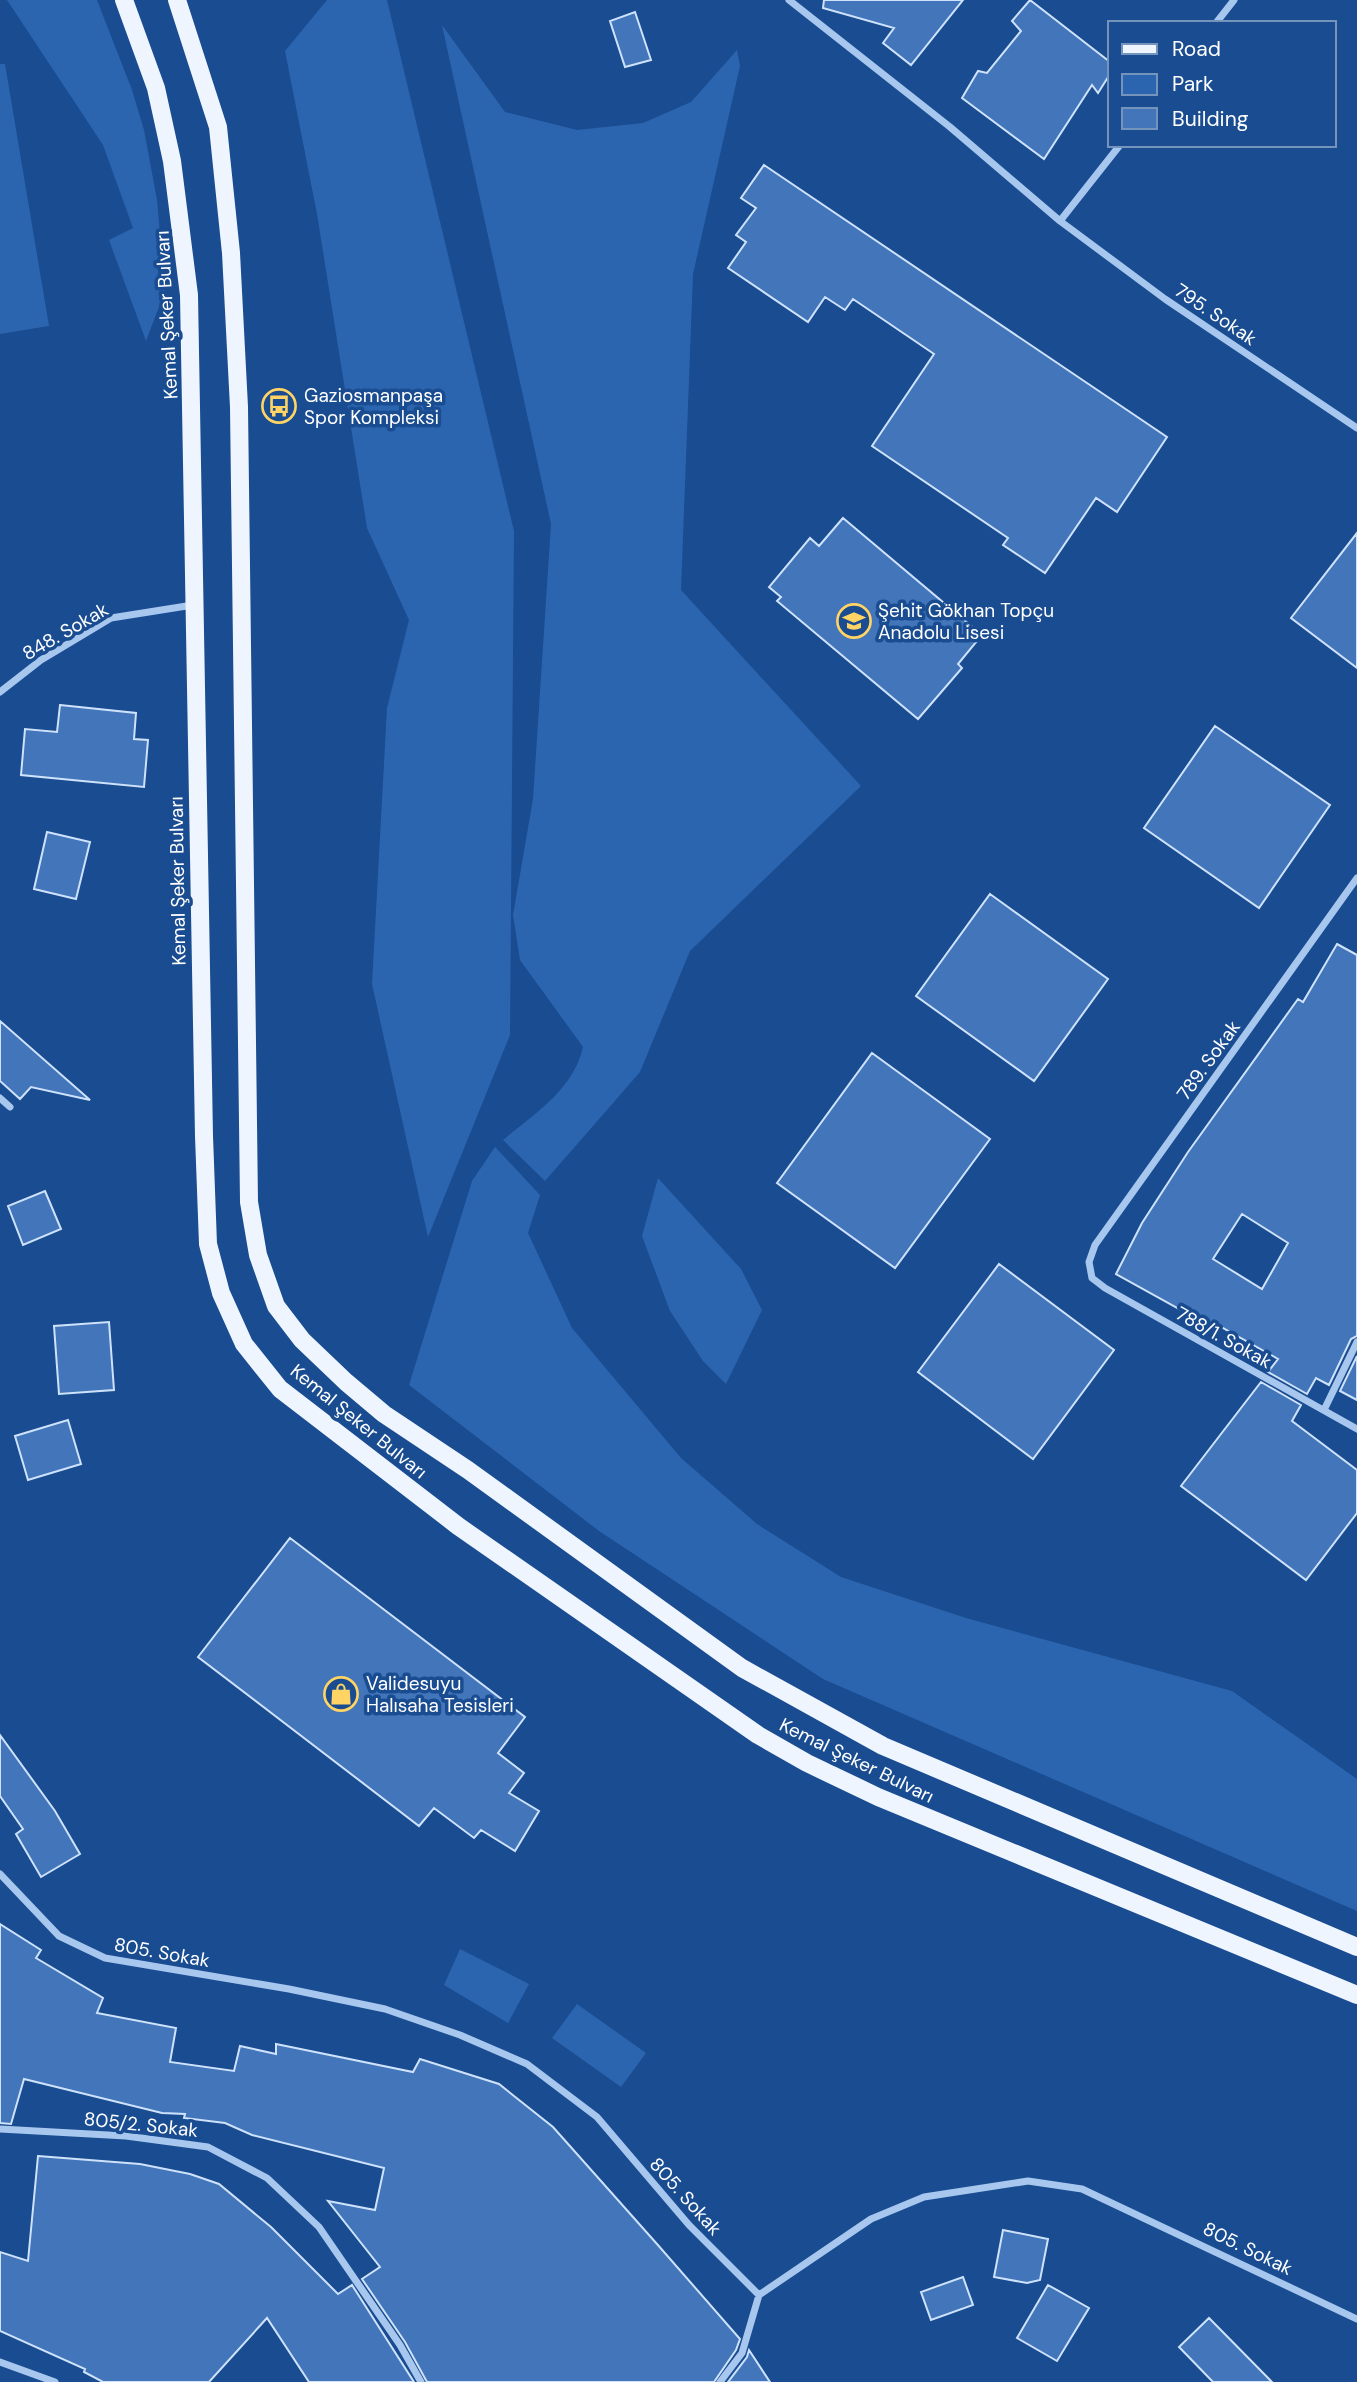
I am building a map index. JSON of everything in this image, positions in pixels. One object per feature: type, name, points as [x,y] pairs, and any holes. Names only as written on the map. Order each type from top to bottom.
[{"type":"main road","name":"Kemal Şeker Bulvarı","points":[[124,0],[156,88],[184,235],[189,295],[199,975],[208,1244],[221,1293],[244,1344],[280,1389],[458,1526],[758,1735],[807,1763],[878,1797],[1357,1995]]},
{"type":"main road","name":"Kemal Şeker Bulvarı","points":[[177,0],[218,127],[231,253],[239,407],[249,1202],[258,1255],[276,1306],[302,1340],[384,1414],[468,1470],[743,1668],[786,1695],[883,1746],[1357,1947]]},
{"type":"street","name":"795. Sokak","points":[[789,0],[950,127],[1060,222],[1165,299],[1357,428]]},
{"type":"street","points":[[1218,21],[1234,0]]},
{"type":"street","points":[[1060,222],[1118,147]]},
{"type":"street","name":"848. Sokak","points":[[0,692],[41,660],[111,618],[194,605]]},
{"type":"street","name":"789. Sokak","points":[[1089,1262],[1095,1245],[1357,878]]},
{"type":"street","points":[[0,1098],[10,1107]]},
{"type":"street","name":"788/1. Sokak","points":[[1089,1262],[1092,1278],[1105,1288],[1357,1429]]},
{"type":"street","points":[[1324,1410],[1357,1342]]},
{"type":"street","name":"805. Sokak","points":[[0,1874],[59,1936],[104,1958],[289,1989],[385,2009],[460,2035],[527,2064],[597,2117],[689,2225],[759,2295],[871,2219],[923,2197],[1028,2181],[1082,2189],[1357,2319]]},
{"type":"street","name":"805/2. Sokak","points":[[0,2129],[126,2136],[208,2147],[267,2178],[319,2227],[400,2345],[421,2382]]},
{"type":"street","points":[[720,2382],[742,2353],[759,2295]]},
{"type":"street","points":[[0,2362],[55,2382]]},
{"type":"green space","points":[[7,0],[97,0],[132,90],[144,130],[157,200],[165,291],[146,341],[109,240],[133,228],[103,145]]},
{"type":"green space","points":[[327,0],[387,0],[514,531],[510,1035],[428,1237],[372,984],[387,708],[409,620],[367,528],[317,214],[285,51]]},
{"type":"green space","points":[[442,25],[505,112],[577,130],[643,123],[691,102],[737,50],[740,66],[693,274],[681,590],[861,786],[690,951],[640,1072],[545,1181],[503,1140],[562,1088],[571,1076],[583,1047],[520,960],[513,915],[533,799],[551,524]]},
{"type":"green space","points":[[0,64],[5,64],[49,326],[0,334]]},
{"type":"green space","points":[[495,1147],[540,1195],[528,1233],[572,1328],[681,1458],[757,1524],[841,1577],[966,1618],[1232,1691],[1357,1779],[1357,1911],[823,1679],[599,1531],[409,1385],[472,1181]]},
{"type":"green space","points":[[658,1178],[741,1269],[762,1310],[726,1384],[703,1361],[670,1311],[642,1236]]},
{"type":"green space","points":[[460,1949],[529,1984],[508,2023],[444,1985]]},
{"type":"green space","points":[[577,2004],[646,2053],[621,2087],[552,2038]]},
{"type":"building","points":[[824,0],[963,0],[911,65],[883,43],[894,28],[823,8]]},
{"type":"building","points":[[1030,0],[1108,60],[1108,77],[1098,93],[1092,85],[1044,159],[962,98],[978,71],[987,73],[1021,31],[1012,21]]},
{"type":"building","points":[[635,12],[651,60],[625,67],[610,21]]},
{"type":"building","points":[[764,165],[1167,437],[1117,512],[1096,498],[1045,573],[1003,545],[1008,538],[872,446],[934,354],[853,299],[845,310],[825,297],[808,322],[728,268],[746,242],[736,235],[756,208],[741,198]]},
{"type":"building","points":[[843,518],[982,635],[958,664],[962,668],[918,719],[777,601],[781,597],[769,587],[810,538],[819,546]]},
{"type":"building","points":[[1357,533],[1357,668],[1291,618]]},
{"type":"building","points":[[60,705],[136,713],[134,739],[148,740],[144,787],[21,775],[25,729],[57,732]]},
{"type":"building","points":[[1215,726],[1330,805],[1259,908],[1144,828]]},
{"type":"building","points":[[47,832],[90,842],[76,899],[34,889]]},
{"type":"building","points":[[990,894],[1108,979],[1034,1081],[916,996]]},
{"type":"building","points":[[1337,944],[1357,955],[1357,1336],[1351,1339],[1329,1385],[1316,1378],[1307,1394],[1268,1372],[1278,1359],[1221,1327],[1219,1331],[1116,1274],[1142,1223],[1188,1152],[1298,999],[1303,1002]],"holes":[[[1242,1214],[1288,1243],[1262,1289],[1213,1259]]]},
{"type":"building","points":[[0,1021],[90,1100],[31,1087],[20,1099],[0,1081]]},
{"type":"building","points":[[872,1053],[990,1139],[895,1268],[777,1183]]},
{"type":"building","points":[[45,1191],[61,1229],[23,1245],[8,1206]]},
{"type":"building","points":[[999,1264],[1114,1350],[1033,1459],[918,1372]]},
{"type":"building","points":[[109,1322],[114,1390],[59,1394],[54,1326]]},
{"type":"building","points":[[1357,1356],[1357,1400],[1340,1391]]},
{"type":"building","points":[[1261,1382],[1301,1405],[1292,1421],[1357,1470],[1357,1513],[1306,1580],[1181,1486]]},
{"type":"building","points":[[68,1420],[81,1464],[28,1480],[15,1436]]},
{"type":"building","points":[[290,1538],[525,1717],[498,1753],[524,1773],[509,1793],[539,1811],[515,1851],[481,1830],[474,1838],[434,1808],[419,1826],[198,1657]]},
{"type":"building","points":[[0,1735],[55,1811],[80,1854],[41,1877],[16,1834],[23,1829],[0,1796]]},
{"type":"building","points":[[0,1924],[41,1950],[36,1958],[103,1998],[97,2013],[176,2028],[170,2062],[234,2071],[240,2046],[276,2054],[276,2044],[413,2072],[420,2059],[499,2084],[553,2127],[740,2339],[736,2350],[714,2382],[427,2382],[405,2342],[362,2279],[380,2267],[328,2201],[375,2210],[384,2168],[252,2135],[225,2123],[184,2118],[185,2114],[162,2113],[24,2079],[11,2124],[0,2123]]},
{"type":"building","points":[[38,2156],[140,2164],[190,2174],[219,2184],[271,2227],[338,2294],[352,2285],[414,2382],[309,2382],[267,2318],[209,2382],[103,2382],[84,2372],[85,2369],[0,2331],[0,2252],[28,2261]]},
{"type":"building","points":[[1003,2230],[1048,2239],[1040,2280],[1027,2283],[994,2277]]},
{"type":"building","points":[[963,2277],[973,2305],[931,2320],[921,2292]]},
{"type":"building","points":[[1048,2285],[1089,2308],[1057,2361],[1017,2338]]},
{"type":"building","points":[[1209,2318],[1272,2382],[1213,2382],[1179,2347]]},
{"type":"building","points":[[749,2350],[770,2382],[728,2382],[747,2357]]},
{"type":"place","name":"Gaziosmanpaşa Spor Kompleksi","points":[[279,406]]},
{"type":"place","name":"Şehit Gökhan Topçu Anadolu Lisesi","points":[[854,621]]},
{"type":"place","name":"Validesuyu Halısaha Tesisleri","points":[[341,1694]]}]
